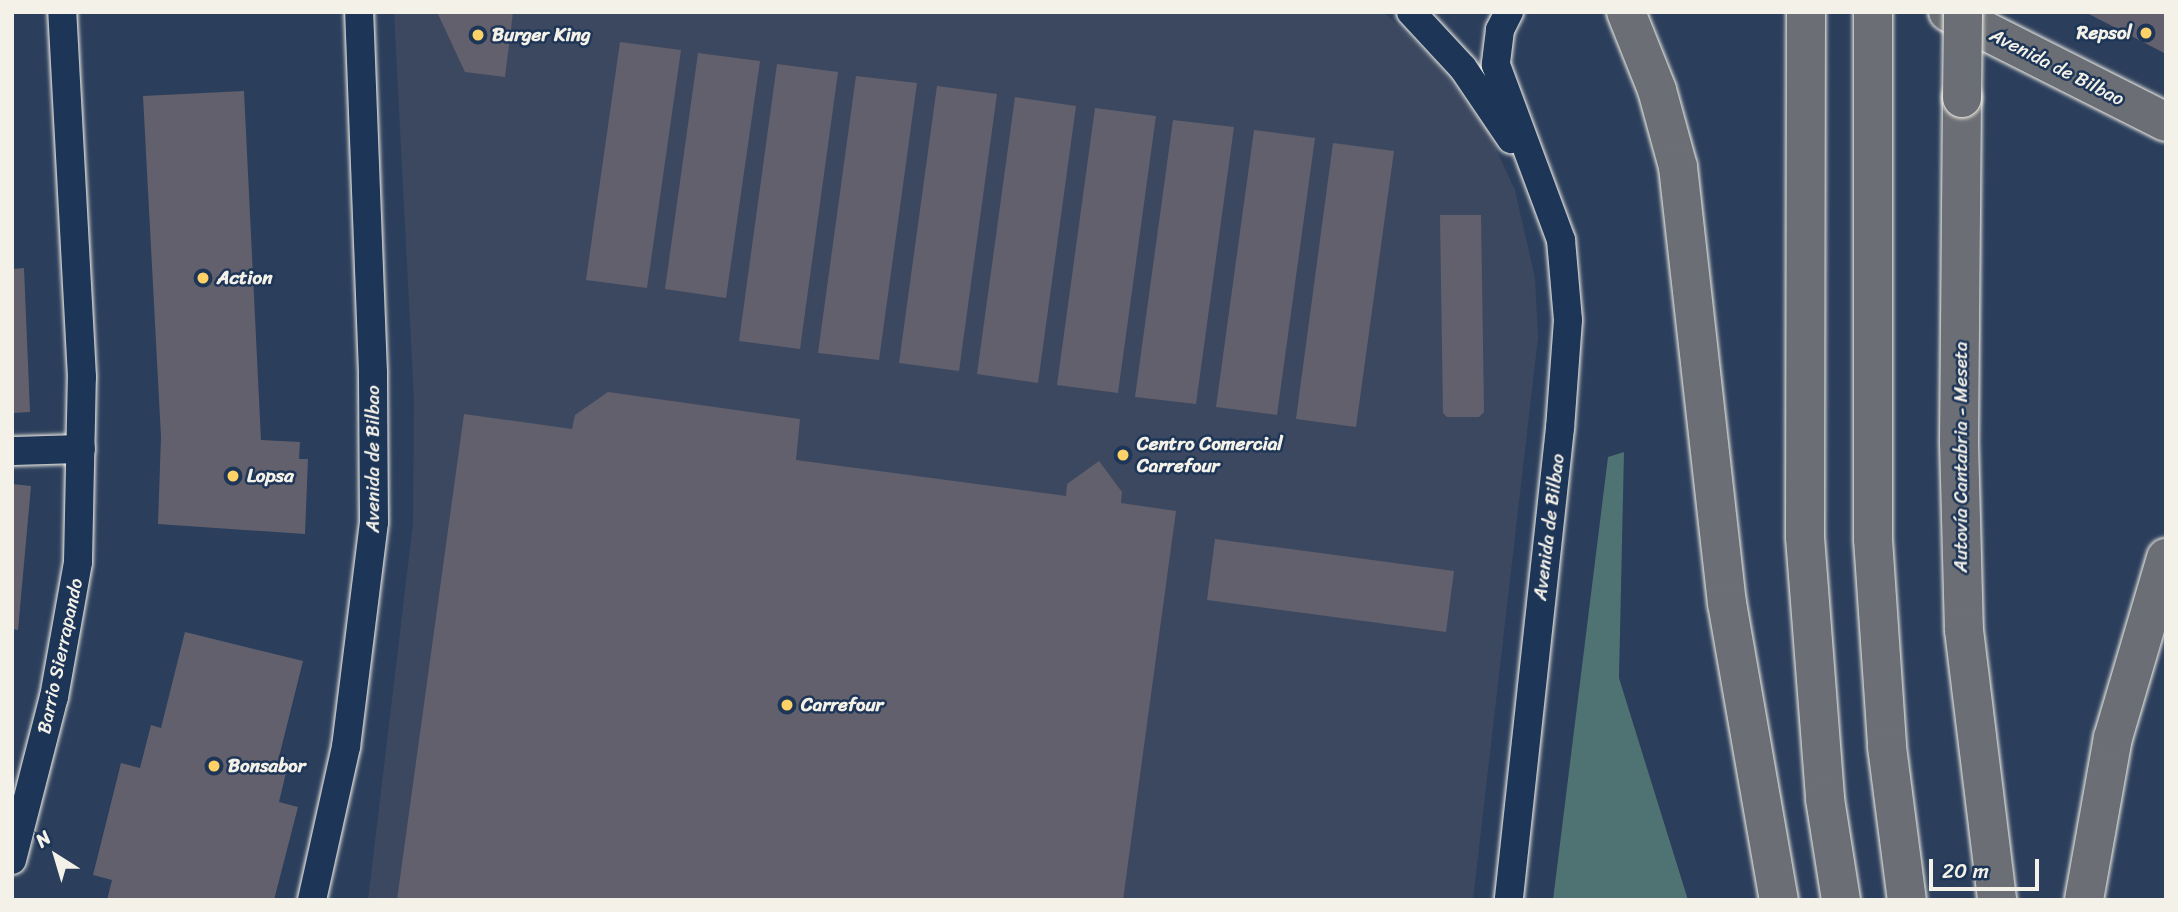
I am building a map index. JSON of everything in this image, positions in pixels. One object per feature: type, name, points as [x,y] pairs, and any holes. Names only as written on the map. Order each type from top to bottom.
[{"type":"highway","points":[[1626,12],[1657,90],[1678,167],[1727,603],[1779,900]]},
{"type":"highway","points":[[1806,12],[1805,537],[1825,799],[1841,900]]},
{"type":"highway","points":[[1873,12],[1873,539],[1887,747],[1907,900]]},
{"type":"highway","name":"Avenida de Bilbao","points":[[1948,12],[2166,122]]},
{"type":"highway","name":"Autovía Cantabria - Meseta","points":[[1963,12],[1959,442],[1964,630],[1997,900]]},
{"type":"highway","points":[[2084,900],[2113,738],[2166,558]]},
{"type":"street","points":[[12,451],[81,449],[82,377],[62,12]]},
{"type":"street","name":"Avenida de Bilbao","points":[[312,900],[348,735],[374,522],[373,373],[359,12]]},
{"type":"street","name":"Avenida de Bilbao","points":[[1411,12],[1463,68],[1500,126],[1529,160]]},
{"type":"street","name":"Avenida de Bilbao","points":[[1509,12],[1496,46],[1496,65],[1529,160],[1561,240],[1568,320],[1560,428],[1509,900]]},
{"type":"street","name":"Barrio Sierrapando","points":[[12,860],[69,626],[78,562],[81,449]]},
{"type":"shaded area","name":"Centro Comercial Carrefour","points":[[394,12],[1383,12],[1436,62],[1487,130],[1515,190],[1535,278],[1538,338],[1473,900],[368,900],[413,523],[414,401]]},
{"type":"green space","points":[[1624,452],[1619,678],[1688,900],[1553,900],[1608,457]]},
{"type":"building","name":"Burger King","points":[[437,12],[513,12],[505,77],[465,72]]},
{"type":"building","name":"Repsol","points":[[2085,12],[2166,12],[2166,54]]},
{"type":"building","points":[[620,42],[681,50],[647,288],[586,280]]},
{"type":"building","points":[[698,53],[760,61],[726,298],[665,289]]},
{"type":"building","points":[[777,64],[838,72],[800,349],[739,341]]},
{"type":"building","points":[[856,76],[917,83],[879,360],[818,353]]},
{"type":"building","points":[[937,86],[997,94],[959,371],[899,363]]},
{"type":"building","name":"Action","points":[[244,91],[261,440],[300,442],[299,459],[308,459],[305,534],[158,524],[161,437],[143,96]]},
{"type":"building","points":[[1015,97],[1076,106],[1038,383],[977,374]]},
{"type":"building","points":[[1095,108],[1156,116],[1118,393],[1057,385]]},
{"type":"building","points":[[1173,120],[1234,127],[1196,404],[1135,397]]},
{"type":"building","points":[[1254,130],[1315,138],[1277,415],[1216,407]]},
{"type":"building","points":[[1333,143],[1394,151],[1356,427],[1296,419]]},
{"type":"building","points":[[1440,215],[1481,215],[1484,412],[1479,417],[1447,417],[1443,413]]},
{"type":"building","points":[[24,268],[30,412],[12,413],[12,269]]},
{"type":"building","name":"Carrefour","points":[[608,392],[800,419],[796,460],[1066,496],[1067,484],[1099,461],[1122,492],[1121,503],[1176,511],[1123,900],[397,900],[464,414],[572,429],[575,415]]},
{"type":"building","points":[[12,484],[31,486],[18,630],[12,629]]},
{"type":"building","points":[[1215,539],[1454,571],[1446,632],[1207,600]]},
{"type":"building","name":"Bonsabor","points":[[185,632],[303,661],[279,757],[289,760],[279,802],[298,807],[274,900],[107,900],[112,880],[93,875],[121,763],[140,768],[151,725],[161,728]]},
{"type":"place","name":"Repsol","points":[[2146,33]]},
{"type":"place","name":"Burger King","points":[[478,35]]},
{"type":"place","name":"Action","points":[[203,278]]},
{"type":"place","name":"Centro Comercial Carrefour","points":[[1123,455]]},
{"type":"place","name":"Lopsa","points":[[233,476]]},
{"type":"place","name":"Carrefour","points":[[787,705]]},
{"type":"place","name":"Bonsabor","points":[[214,766]]}]
